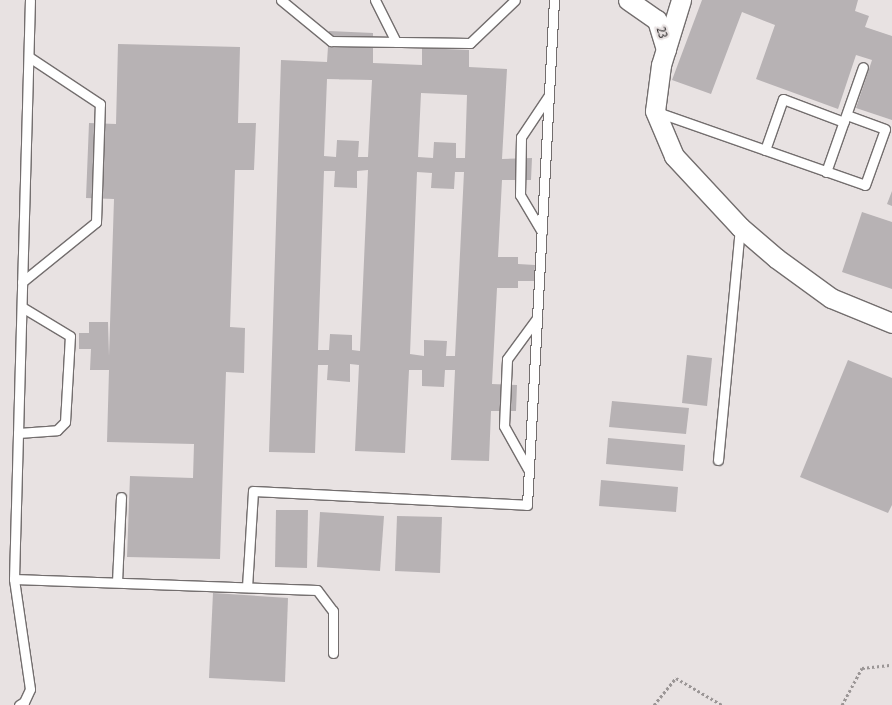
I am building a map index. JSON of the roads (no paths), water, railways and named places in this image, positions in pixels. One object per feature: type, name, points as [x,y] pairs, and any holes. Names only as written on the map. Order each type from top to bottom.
[{"type":"street","name":"23","points":[[628,0],[657,20],[666,50]]},
{"type":"street","points":[[681,0],[666,50],[655,111],[674,156],[740,227],[776,258],[832,298],[892,322]]},
{"type":"lane","points":[[19,705],[24,702],[30,689],[14,578],[30,0]]},
{"type":"lane","points":[[281,0],[331,41],[470,43],[515,0]]},
{"type":"lane","points":[[375,0],[396,42]]},
{"type":"lane","points":[[247,587],[253,491],[527,505],[554,0]]},
{"type":"lane","points":[[22,282],[96,222],[100,104],[29,57]]},
{"type":"lane","points":[[826,172],[863,67]]},
{"type":"lane","points":[[542,232],[520,195],[521,137],[549,95]]},
{"type":"lane","points":[[655,111],[865,186],[885,129],[783,100],[765,150]]},
{"type":"lane","points":[[718,460],[740,227]]},
{"type":"lane","points":[[18,434],[58,430],[66,422],[70,336],[22,307]]},
{"type":"lane","points":[[529,470],[504,426],[507,360],[537,318]]},
{"type":"lane","points":[[117,582],[122,497]]},
{"type":"lane","points":[[14,578],[317,590],[333,611],[334,653]]}]
